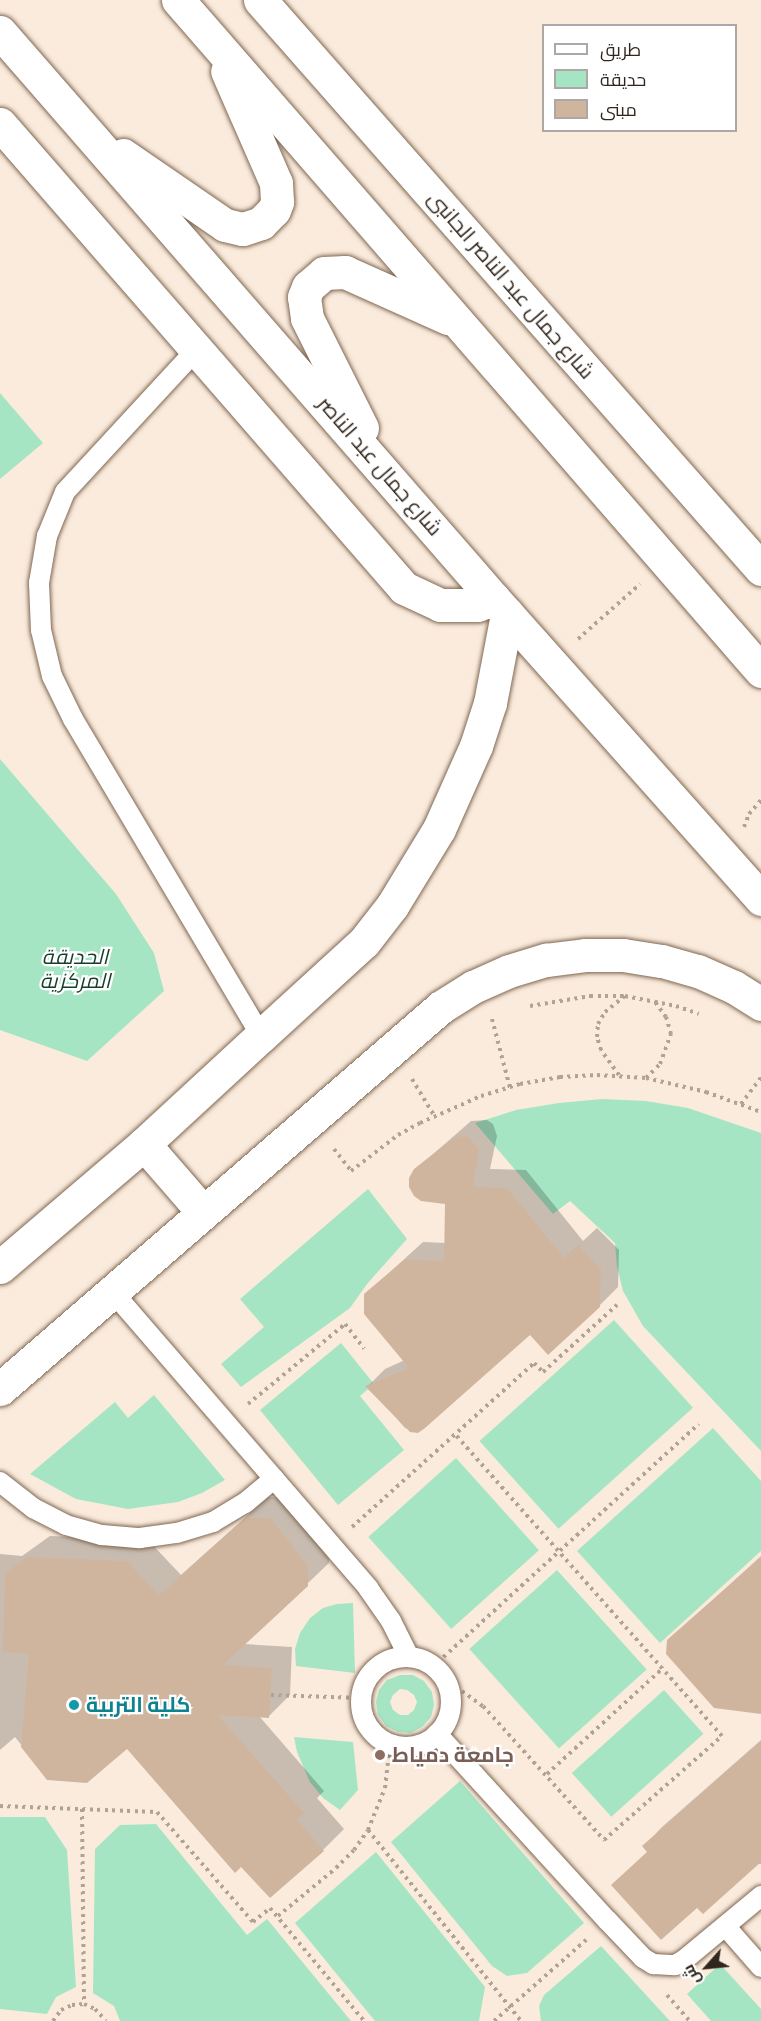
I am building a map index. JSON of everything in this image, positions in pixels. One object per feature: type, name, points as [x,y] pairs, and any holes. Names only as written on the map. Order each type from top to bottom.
[{"type":"main road","points":[[178,0],[761,671]]},
{"type":"main road","name":"شارع جمال عبد الناصر الجانبى","points":[[260,0],[761,569]]},
{"type":"main road","name":"شارع جمال عبد الناصر","points":[[0,32],[383,469],[500,607],[761,899]]},
{"type":"main road","points":[[84,129],[225,225],[243,229],[261,223],[274,210],[277,202],[276,183],[215,42]]},
{"type":"main road","points":[[0,124],[404,588],[440,605],[500,607],[490,703],[476,746],[440,830],[392,906],[364,942],[144,1144],[0,1267]]},
{"type":"main road","points":[[383,469],[307,318],[304,297],[308,287],[324,273],[345,272],[458,322]]},
{"type":"main road","points":[[0,1389],[441,1007],[473,987],[509,971],[546,960],[585,955],[623,955],[662,961],[698,971],[734,987],[761,1004]]},
{"type":"main road","points":[[144,1144],[203,1212]]},
{"type":"lane","points":[[196,350],[65,492],[47,536],[39,583],[41,630],[52,676],[73,719],[261,1036]]},
{"type":"lane","points":[[112,1291],[380,1604],[409,1657]]},
{"type":"lane","points":[[0,1482],[33,1508],[66,1525],[102,1535],[140,1538],[177,1533],[213,1522],[245,1503],[274,1479]]},
{"type":"lane","points":[[397,1657],[409,1657],[433,1666],[448,1687],[450,1712],[437,1734],[415,1746],[390,1744],[379,1738],[369,1728],[364,1717],[361,1698],[366,1680],[374,1669],[397,1657]]},
{"type":"lane","points":[[437,1734],[643,1958],[664,1966],[684,1960],[761,1896]]},
{"type":"lane","points":[[726,1927],[761,1967]]},
{"type":"path","points":[[550,663],[666,562]]},
{"type":"path","points":[[520,1008],[590,996],[625,996],[655,1001],[702,1016]]},
{"type":"path","points":[[620,1076],[601,1050],[597,1037],[598,1024],[605,1012],[625,996]]},
{"type":"path","points":[[646,1078],[660,1064],[671,1034],[666,1017],[655,1001]]},
{"type":"path","points":[[483,1022],[501,1014]]},
{"type":"path","points":[[491,1018],[510,1088]]},
{"type":"path","points":[[409,1073],[435,1117]]},
{"type":"path","points":[[312,1118],[351,1171],[398,1135],[435,1117],[510,1088],[560,1077],[646,1078],[706,1092],[761,1112]]},
{"type":"path","points":[[741,1104],[761,1077]]},
{"type":"path","points":[[334,1149],[343,1141]]},
{"type":"path","points":[[331,1545],[534,1363],[543,1372],[617,1305]]},
{"type":"path","points":[[225,1423],[345,1324],[364,1348]]},
{"type":"path","points":[[433,1666],[699,1424]]},
{"type":"path","points":[[448,1687],[462,1691],[483,1706],[547,1774],[604,1840],[722,1736],[455,1434]]},
{"type":"path","points":[[547,1774],[663,1668]]},
{"type":"path","points":[[271,1695],[361,1698]]},
{"type":"path","points":[[278,1916],[336,1868],[368,1830],[385,1788],[390,1744]]},
{"type":"path","points":[[0,1806],[157,1812],[253,1922],[270,1908],[278,1916],[364,2021]]},
{"type":"path","points":[[82,1809],[84,2004]]},
{"type":"path","points":[[368,1830],[521,2021]]},
{"type":"path","points":[[494,2021],[608,1920]]},
{"type":"path","points":[[53,2021],[61,2010],[72,2005],[84,2004],[94,2008],[105,2021]]},
{"type":"green space","points":[[0,393],[43,443],[0,479]]},
{"type":"green space","name":"الحديقة المركزية","points":[[0,759],[116,894],[154,953],[164,991],[87,1061],[0,1030]]},
{"type":"green space","points":[[602,1099],[646,1101],[688,1108],[761,1133],[761,1451],[643,1326],[623,1291],[617,1267],[615,1243],[570,1201],[553,1214],[475,1123],[516,1110]]},
{"type":"green space","points":[[368,1189],[407,1239],[367,1284],[350,1308],[241,1387],[221,1364],[264,1327],[240,1299]]},
{"type":"green space","points":[[614,1320],[693,1408],[558,1529],[479,1441]]},
{"type":"green space","points":[[341,1343],[374,1384],[360,1396],[404,1450],[338,1505],[260,1410]]},
{"type":"green space","points":[[154,1395],[225,1480],[202,1493],[178,1502],[128,1509],[76,1499],[30,1474],[115,1402],[128,1418]]},
{"type":"green space","points":[[713,1428],[761,1481],[761,1551],[660,1643],[577,1551]]},
{"type":"green space","points":[[456,1458],[539,1550],[451,1629],[368,1537]]},
{"type":"green space","points":[[557,1570],[647,1670],[559,1749],[469,1649]]},
{"type":"green space","points":[[353,1603],[355,1673],[296,1666],[295,1649],[300,1633],[310,1618],[323,1608]]},
{"type":"green space","points":[[400,1675],[413,1675],[424,1681],[432,1692],[434,1705],[431,1717],[422,1727],[411,1733],[398,1732],[386,1726],[378,1715],[376,1702],[379,1690],[387,1680]],"holes":[[[400,1689],[407,1690],[414,1695],[417,1702],[414,1710],[408,1715],[400,1715],[393,1710],[390,1702],[393,1695]]]},
{"type":"green space","points":[[664,1690],[703,1734],[611,1817],[572,1773]]},
{"type":"green space","points":[[294,1737],[353,1742],[358,1790],[340,1810],[323,1798],[310,1782],[297,1752]]},
{"type":"green space","points":[[460,1781],[584,1923],[527,1973],[507,1976],[492,1966],[391,1842]]},
{"type":"green space","points":[[0,1817],[45,1817],[67,1850],[76,1987],[56,1997],[47,2014],[0,2009]]},
{"type":"green space","points":[[156,1824],[247,1935],[267,1919],[351,2021],[120,2021],[114,2006],[93,1993],[95,1849],[120,1825]]},
{"type":"green space","points":[[376,1852],[485,1987],[479,2021],[375,2021],[295,1923]]},
{"type":"green space","points":[[601,1946],[670,2021],[541,2021],[539,2006],[544,1995]]},
{"type":"green space","points":[[720,1964],[761,2009],[761,2021],[711,2021],[687,1994]]},
{"type":"building","points":[[460,1136],[468,1137],[479,1149],[473,1187],[507,1188],[564,1258],[578,1245],[601,1269],[600,1307],[548,1355],[530,1335],[425,1428],[418,1433],[410,1432],[365,1386],[409,1368],[364,1314],[364,1294],[404,1260],[444,1261],[445,1204],[421,1201],[414,1196],[409,1187],[409,1178],[414,1169],[452,1139]]},
{"type":"building","points":[[245,1518],[270,1518],[308,1566],[308,1586],[223,1665],[272,1668],[269,1718],[218,1715],[304,1813],[297,1820],[324,1851],[270,1898],[241,1867],[235,1873],[127,1749],[87,1783],[47,1780],[21,1747],[29,1654],[3,1652],[5,1573],[27,1557],[127,1561],[159,1595]]},
{"type":"building","points":[[761,1557],[761,1714],[714,1708],[666,1654],[667,1640]]},
{"type":"building","points":[[761,1741],[761,1862],[703,1914],[697,1908],[661,1940],[611,1885],[647,1852],[642,1846]]},
{"type":"place","name":"كلية التربية","points":[[74,1705]]},
{"type":"place","name":"جامعة دمياط","points":[[380,1755]]}]
